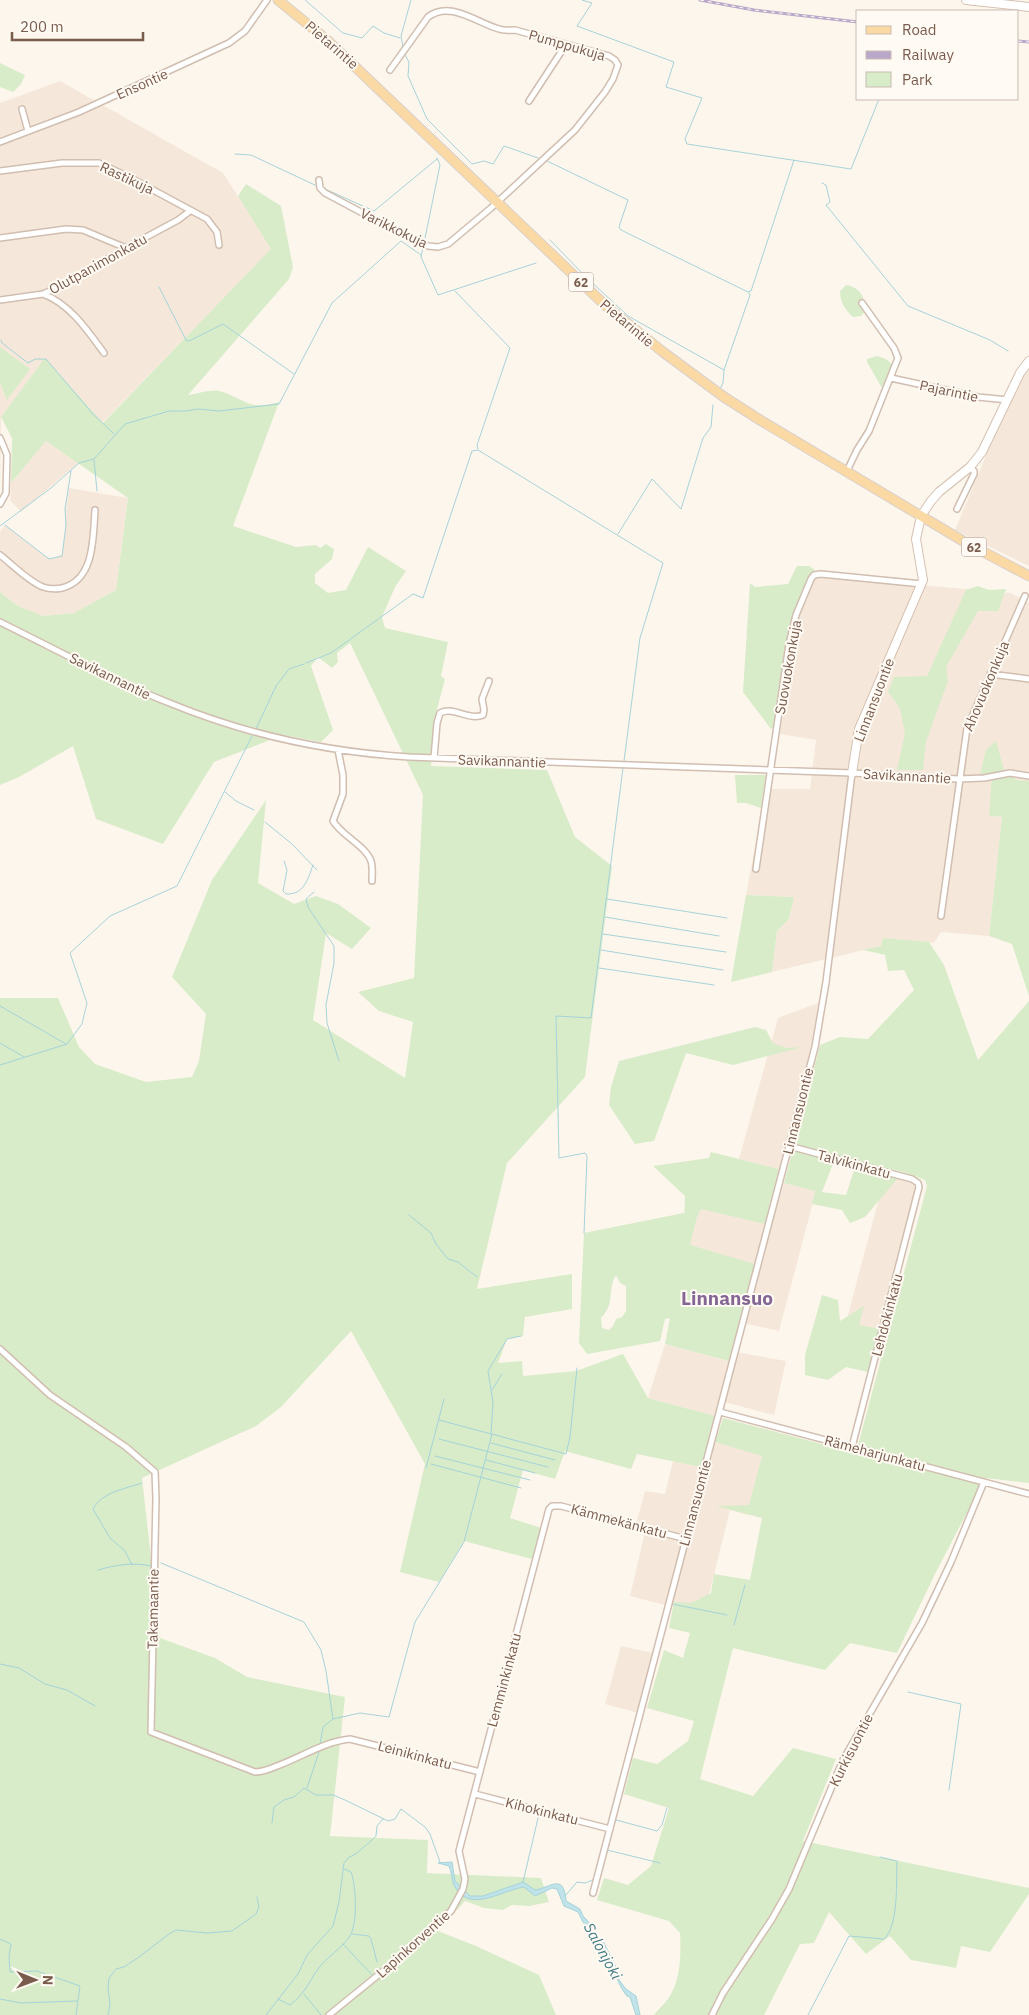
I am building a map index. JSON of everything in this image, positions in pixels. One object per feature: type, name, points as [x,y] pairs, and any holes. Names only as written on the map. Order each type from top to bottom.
[{"type":"main road","name":"Pietarintie","points":[[278,0],[327,40],[606,306],[663,352],[753,416],[976,548],[1029,576]]},
{"type":"street","name":"Ensontie","points":[[0,142],[128,91],[229,43],[245,31],[267,0]]},
{"type":"street","points":[[966,0],[1029,7]]},
{"type":"street","name":"Pumppukuja","points":[[390,70],[428,17],[442,9],[462,13],[498,29],[515,30],[565,46],[612,57],[618,65],[616,74],[605,92],[575,130],[497,202]]},
{"type":"street","points":[[529,101],[565,46]]},
{"type":"street","points":[[22,108],[28,131]]},
{"type":"street","name":"Rastikuja","points":[[0,171],[62,163],[99,163],[202,216],[217,232],[219,245]]},
{"type":"street","name":"Varikkokuja","points":[[319,180],[320,188],[325,193],[428,246],[438,247],[448,244],[497,202]]},
{"type":"street","name":"Olutpanimonkatu","points":[[0,300],[43,294],[73,280],[178,220],[190,211]]},
{"type":"street","points":[[0,238],[66,229],[83,230],[126,248]]},
{"type":"street","points":[[43,294],[51,297],[84,326],[104,353]]},
{"type":"street","points":[[847,471],[856,450],[866,436],[897,364],[898,354],[862,303]]},
{"type":"street","name":"Linnansuontie","points":[[593,1893],[815,1047],[823,1003],[859,729],[922,584],[923,572],[916,539],[921,516],[939,492],[970,467],[987,444],[1020,373],[1029,361]]},
{"type":"street","name":"Pajarintie","points":[[891,378],[978,397],[1008,400]]},
{"type":"street","points":[[0,438],[7,454],[6,493],[0,504]]},
{"type":"street","points":[[957,509],[974,474],[970,467]]},
{"type":"street","points":[[0,555],[44,588],[57,589],[69,586],[81,579],[88,564],[95,510]]},
{"type":"street","name":"Suovuokonkuja","points":[[756,869],[794,624],[800,605],[814,575],[821,574],[922,584]]},
{"type":"street","name":"Ahovuokonkuja","points":[[941,916],[958,779],[967,728],[1025,596]]},
{"type":"street","name":"Savikannantie","points":[[0,622],[143,692],[195,713],[262,734],[338,750],[385,756],[852,773],[958,779],[1010,774],[1029,776]]},
{"type":"street","points":[[990,674],[1029,679]]},
{"type":"street","points":[[434,758],[437,723],[440,713],[446,710],[475,717],[483,715],[482,699],[489,681]]},
{"type":"street","points":[[338,750],[344,787],[342,800],[333,820],[341,831],[370,860],[372,881]]},
{"type":"street","name":"Talvikinkatu","points":[[789,1146],[912,1179],[918,1183]]},
{"type":"street","name":"Lehdokinkatu","points":[[852,1447],[919,1190],[918,1183]]},
{"type":"street","name":"Takamaantie","points":[[0,1349],[50,1395],[126,1447],[154,1472],[156,1490],[151,1732],[255,1772],[287,1762],[324,1745],[350,1739]]},
{"type":"street","name":"Rämeharjunkatu","points":[[720,1412],[1029,1494]]},
{"type":"street","name":"Kurkisuontie","points":[[712,2015],[723,1993],[772,1919],[789,1889],[843,1760],[922,1623],[951,1562],[984,1482]]},
{"type":"street","name":"Kämmekänkatu","points":[[552,1506],[561,1506],[686,1539]]},
{"type":"street","name":"Lemminkinkatu","points":[[459,1854],[548,1513],[552,1506]]},
{"type":"street","name":"Leinikinkatu","points":[[350,1739],[480,1772]]},
{"type":"street","name":"Kihokinkatu","points":[[475,1794],[610,1829]]},
{"type":"street","name":"Lapinkorventie","points":[[329,2015],[388,1967],[451,1911],[460,1896],[465,1879],[459,1854]]},
{"type":"shaded area","points":[[60,81],[223,173],[272,249],[102,423],[45,359],[1,417],[0,495],[0,103]]},
{"type":"shaded area","points":[[1029,368],[1029,566],[955,530],[992,441],[1023,376]]},
{"type":"shaded area","points":[[46,441],[78,463],[21,512],[10,500],[11,483]]},
{"type":"shaded area","points":[[69,488],[128,498],[116,590],[74,613],[43,616],[18,606],[0,592],[0,532],[5,525],[49,559],[62,555]]},
{"type":"shaded area","points":[[819,576],[1011,593],[1029,603],[1029,781],[993,779],[989,816],[1002,817],[989,936],[941,932],[934,943],[883,938],[881,946],[772,972],[777,931],[789,919],[794,897],[746,895],[766,789],[810,789],[816,740],[780,734],[798,617],[814,578]]},
{"type":"shaded area","points":[[818,1003],[811,1051],[779,1169],[739,1159],[778,1018]]},
{"type":"shaded area","points":[[885,1176],[914,1182],[917,1186],[880,1336],[845,1326]]},
{"type":"shaded area","points":[[784,1183],[816,1191],[779,1331],[739,1322],[754,1264],[689,1246],[701,1208],[771,1225]]},
{"type":"shaded area","points":[[665,1344],[728,1361],[731,1351],[786,1361],[774,1415],[720,1401],[715,1416],[648,1398]]},
{"type":"shaded area","points":[[715,1442],[762,1455],[748,1515],[730,1510],[705,1611],[665,1605],[630,1596],[645,1532],[635,1528],[645,1491],[665,1494],[673,1461],[708,1468]]},
{"type":"shaded area","points":[[621,1646],[653,1653],[638,1713],[605,1704]]},
{"type":"green space","points":[[0,63],[25,75],[21,84],[13,92],[0,87]]},
{"type":"green space","points":[[246,184],[281,206],[293,267],[289,279],[188,395],[219,391],[253,405],[279,402],[233,526],[296,547],[316,545],[320,548],[326,544],[334,549],[332,559],[315,574],[315,583],[328,593],[346,590],[368,547],[406,571],[395,587],[382,617],[385,628],[448,642],[441,676],[445,679],[435,717],[431,766],[547,770],[575,837],[612,866],[585,1077],[507,1163],[477,1289],[572,1274],[572,1309],[525,1317],[523,1336],[507,1339],[498,1363],[522,1361],[523,1376],[576,1371],[623,1354],[648,1398],[715,1416],[701,1467],[637,1454],[631,1469],[565,1451],[555,1479],[523,1470],[510,1518],[541,1528],[532,1559],[464,1541],[439,1582],[400,1572],[425,1464],[351,1331],[281,1407],[256,1426],[142,1478],[160,1638],[215,1658],[247,1677],[345,1697],[330,1836],[428,1840],[427,1873],[541,1878],[549,1902],[529,1906],[512,1905],[503,1910],[484,1908],[465,1901],[438,1931],[539,1975],[556,2015],[0,2015],[0,998],[58,998],[79,1047],[95,1064],[146,1082],[192,1077],[199,1061],[206,1014],[172,977],[212,880],[266,800],[258,883],[294,904],[316,896],[338,904],[371,928],[352,949],[326,933],[313,1020],[405,1078],[413,1022],[379,1011],[358,992],[414,978],[423,795],[350,643],[337,653],[338,662],[332,668],[318,657],[311,666],[333,730],[321,742],[283,735],[214,762],[163,844],[96,819],[73,746],[19,777],[0,785],[0,592],[18,606],[43,616],[74,613],[116,590],[128,498],[46,441],[11,483],[12,438],[1,417],[45,358],[103,423],[271,249],[238,196]]},
{"type":"green space","points":[[846,285],[855,288],[863,296],[867,309],[861,316],[853,317],[844,306],[840,291]]},
{"type":"green space","points":[[0,347],[30,369],[7,400],[0,383]]},
{"type":"green space","points":[[877,356],[889,361],[892,368],[892,373],[885,389],[882,388],[867,362],[867,359]]},
{"type":"green space","points":[[797,566],[809,566],[815,570],[797,606],[791,626],[782,666],[774,727],[771,729],[743,692],[750,583],[755,587],[788,584]]},
{"type":"green space","points":[[978,586],[989,590],[1006,589],[998,611],[978,611],[946,667],[948,681],[926,742],[923,770],[897,770],[905,733],[900,708],[888,692],[894,677],[927,676],[966,590]]},
{"type":"green space","points":[[996,741],[1004,770],[1016,780],[1029,781],[1029,996],[1012,944],[989,936],[1002,817],[989,816],[992,774],[980,774],[986,750]]},
{"type":"green space","points":[[735,775],[766,775],[761,808],[746,803],[737,803]]},
{"type":"green space","points":[[746,895],[794,897],[789,919],[777,931],[772,972],[731,982]]},
{"type":"green space","points":[[883,938],[929,942],[944,965],[978,1060],[1029,1001],[1029,1483],[985,1478],[935,1574],[897,1653],[850,1643],[825,1670],[733,1648],[700,1779],[753,1796],[793,1748],[836,1759],[803,1841],[1029,1888],[1029,1894],[990,1952],[961,1946],[956,1968],[911,1960],[890,1936],[866,1954],[829,1912],[814,1943],[800,1944],[764,2015],[654,2015],[669,1997],[677,1980],[680,1933],[669,1921],[597,1900],[604,1878],[628,1885],[651,1866],[669,1808],[624,1794],[633,1758],[657,1764],[688,1741],[694,1721],[647,1708],[664,1650],[683,1658],[690,1633],[669,1628],[674,1602],[691,1603],[711,1593],[714,1574],[750,1580],[762,1518],[716,1506],[749,1505],[762,1456],[715,1442],[723,1418],[856,1453],[927,1186],[925,1180],[903,1172],[836,1156],[822,1192],[846,1195],[855,1167],[898,1178],[865,1217],[850,1223],[842,1210],[812,1204],[815,1191],[784,1183],[820,1045],[840,1037],[868,1039],[914,990],[904,970],[888,971],[885,955],[863,950],[881,946]]},
{"type":"green space","points":[[755,1027],[766,1030],[773,1043],[786,1048],[803,1047],[733,1065],[686,1053],[654,1141],[635,1144],[609,1105],[611,1087],[619,1061]]},
{"type":"green space","points":[[711,1152],[779,1169],[765,1224],[701,1209],[697,1217],[690,1245],[755,1264],[729,1361],[665,1344],[670,1318],[665,1319],[660,1341],[587,1354],[579,1343],[584,1233],[684,1213],[684,1219],[685,1196],[653,1166],[709,1158]],"holes":[[[616,1275],[620,1283],[626,1286],[626,1311],[622,1317],[616,1319],[609,1330],[602,1328],[601,1318],[608,1307],[613,1280]]]},
{"type":"green space","points":[[822,1295],[838,1300],[840,1321],[864,1306],[859,1325],[879,1329],[868,1372],[846,1367],[828,1380],[805,1375],[805,1355]]},
{"type":"water","points":[[452,1862],[455,1881],[470,1896],[483,1896],[523,1882],[535,1890],[559,1884],[565,1892],[566,1901],[580,1909],[583,1916],[595,1929],[596,1938],[604,1943],[617,1969],[619,1980],[626,1989],[636,1996],[640,2015],[636,2015],[630,1997],[627,1996],[618,1982],[604,1950],[593,1940],[591,1932],[578,1912],[564,1906],[557,1889],[552,1888],[535,1896],[524,1887],[483,1899],[467,1898],[454,1885],[449,1866],[438,1863]]},
{"type":"waterway","points":[[305,0],[343,33],[362,38],[373,26],[384,33],[400,38]]},
{"type":"waterway","points":[[403,47],[401,36],[411,0]]},
{"type":"waterway","points":[[582,0],[592,3],[577,26],[674,62],[666,87],[702,98],[685,139],[687,144],[851,169],[879,100]]},
{"type":"waterway","points":[[404,53],[409,62],[408,76],[427,119],[472,164],[484,161],[493,164],[504,146],[541,159]]},
{"type":"waterway","points":[[235,154],[251,155],[319,187]]},
{"type":"waterway","points":[[424,243],[440,165],[437,158]]},
{"type":"waterway","points":[[325,189],[374,211],[437,159]]},
{"type":"waterway","points":[[545,160],[628,200],[619,227],[621,230],[748,292],[751,291],[794,160]]},
{"type":"waterway","points":[[822,183],[826,185],[830,202],[826,205],[908,306],[990,340],[1008,351]]},
{"type":"waterway","points":[[550,240],[628,316],[724,370]]},
{"type":"waterway","points":[[0,526],[51,488],[79,463],[94,459],[125,424],[169,411],[198,409],[219,411],[279,404],[332,303],[401,241],[421,255]]},
{"type":"waterway","points":[[423,247],[421,257],[438,295],[536,263]]},
{"type":"waterway","points":[[159,287],[186,340],[189,341],[223,324],[294,374]]},
{"type":"waterway","points":[[455,291],[510,348],[477,445],[478,449]]},
{"type":"waterway","points":[[720,389],[723,383],[724,370],[750,295],[749,293]]},
{"type":"waterway","points":[[1,340],[2,343],[28,363],[35,359],[46,359],[92,413],[114,434]]},
{"type":"waterway","points":[[618,534],[652,479],[681,509],[703,438],[711,427],[713,405]]},
{"type":"waterway","points":[[306,663],[331,653],[413,594],[423,598],[472,451],[478,450],[663,563],[640,638],[624,761]]},
{"type":"waterway","points":[[94,460],[97,491]]},
{"type":"waterway","points":[[5,525],[49,559],[62,556],[66,525],[65,509],[71,471]]},
{"type":"waterway","points":[[256,729],[276,686],[289,669],[304,664]]},
{"type":"waterway","points":[[0,1065],[67,1044],[82,1024],[87,1003],[70,953],[110,916],[177,886],[252,736]]},
{"type":"waterway","points":[[584,1233],[587,1156],[585,1153],[559,1158],[556,1016],[591,1018],[623,768]]},
{"type":"waterway","points":[[225,792],[236,801],[254,810]]},
{"type":"waterway","points":[[265,822],[292,844],[317,870]]},
{"type":"waterway","points":[[284,861],[287,870],[283,891],[286,894],[292,894],[301,889],[307,881],[313,865]]},
{"type":"waterway","points":[[314,892],[306,899],[308,907],[334,946],[334,963],[326,1005],[327,1023],[339,1061]]},
{"type":"waterway","points":[[607,899],[727,918]]},
{"type":"waterway","points":[[605,917],[719,936]]},
{"type":"waterway","points":[[603,934],[726,952]]},
{"type":"waterway","points":[[601,950],[723,970]]},
{"type":"waterway","points":[[599,968],[714,985]]},
{"type":"waterway","points":[[0,1006],[66,1044]]},
{"type":"waterway","points":[[0,1043],[24,1057]]},
{"type":"waterway","points":[[409,1215],[431,1233],[436,1244],[448,1259],[458,1262],[477,1277]]},
{"type":"waterway","points":[[491,1433],[493,1403],[488,1371],[507,1339],[521,1336]]},
{"type":"waterway","points":[[439,1420],[566,1454],[570,1437],[577,1368]]},
{"type":"waterway","points":[[492,1390],[502,1374]]},
{"type":"waterway","points":[[426,1468],[444,1399]]},
{"type":"waterway","points":[[320,1745],[323,1727],[333,1719],[360,1713],[389,1717],[415,1622],[464,1542],[492,1434]]},
{"type":"waterway","points":[[439,1439],[548,1467]]},
{"type":"waterway","points":[[491,1443],[555,1460]]},
{"type":"waterway","points":[[435,1456],[530,1480]]},
{"type":"waterway","points":[[486,1460],[535,1473]]},
{"type":"waterway","points":[[431,1464],[521,1488]]},
{"type":"waterway","points":[[132,1565],[125,1551],[110,1538],[93,1509],[97,1503],[108,1495],[142,1483]]},
{"type":"waterway","points":[[161,1563],[304,1622],[321,1650],[333,1719]]},
{"type":"waterway","points":[[98,1570],[124,1565],[138,1564],[151,1566]]},
{"type":"waterway","points":[[734,1625],[745,1585]]},
{"type":"waterway","points":[[672,1604],[727,1615]]},
{"type":"waterway","points":[[0,1664],[19,1668],[45,1684],[67,1690],[95,1706]]},
{"type":"waterway","points":[[908,1692],[961,1704],[949,1790]]},
{"type":"waterway","points":[[307,1788],[320,1749]]},
{"type":"waterway","points":[[272,1823],[274,1807],[284,1800],[294,1797],[304,1788],[316,1795],[333,1795],[388,1821],[395,1819],[401,1809],[425,1827],[430,1834],[440,1862]]},
{"type":"waterway","points":[[612,1829],[616,1820],[657,1831],[662,1825],[667,1808]]},
{"type":"waterway","points":[[523,1882],[539,1814]]},
{"type":"waterway","points":[[266,2015],[298,1974],[307,1955],[333,1926],[339,1902],[344,1863],[376,1836],[377,1826],[383,1819]]},
{"type":"waterway","points":[[607,1850],[660,1863]]},
{"type":"waterway","points":[[808,2015],[849,1936],[884,1939],[889,1933],[896,1902],[897,1861],[880,1857]]},
{"type":"waterway","points":[[600,1876],[604,1859]]},
{"type":"waterway","points":[[278,1999],[290,2005],[303,1992],[318,1969],[350,1936],[354,1922],[355,1895],[351,1872],[344,1869]]},
{"type":"waterway","points":[[565,1896],[577,1882],[585,1883],[593,1880],[595,1875]]},
{"type":"waterway","points":[[108,2015],[110,2004],[109,1978],[116,1969],[124,1967],[176,1930],[207,1933],[232,1931],[256,1914],[259,1907],[257,1897]]},
{"type":"waterway","points":[[352,1934],[369,1936],[377,1962]]},
{"type":"waterway","points":[[0,1939],[11,1944],[9,1956],[10,1972],[37,1971],[80,1986],[76,2015]]},
{"type":"waterway","points":[[343,1944],[373,1976]]},
{"type":"waterway","points":[[304,1994],[321,2015]]},
{"type":"waterway","points":[[0,1999],[21,2003],[77,2001]]},
{"type":"railway","points":[[700,0],[754,10],[856,22]]},
{"type":"railway","points":[[1019,41],[1029,42]]},
{"type":"district","name":"Linnansuo","points":[[727,1298]]},
{"type":"water label","name":"Salonjoki","points":[[603,1951]]}]
